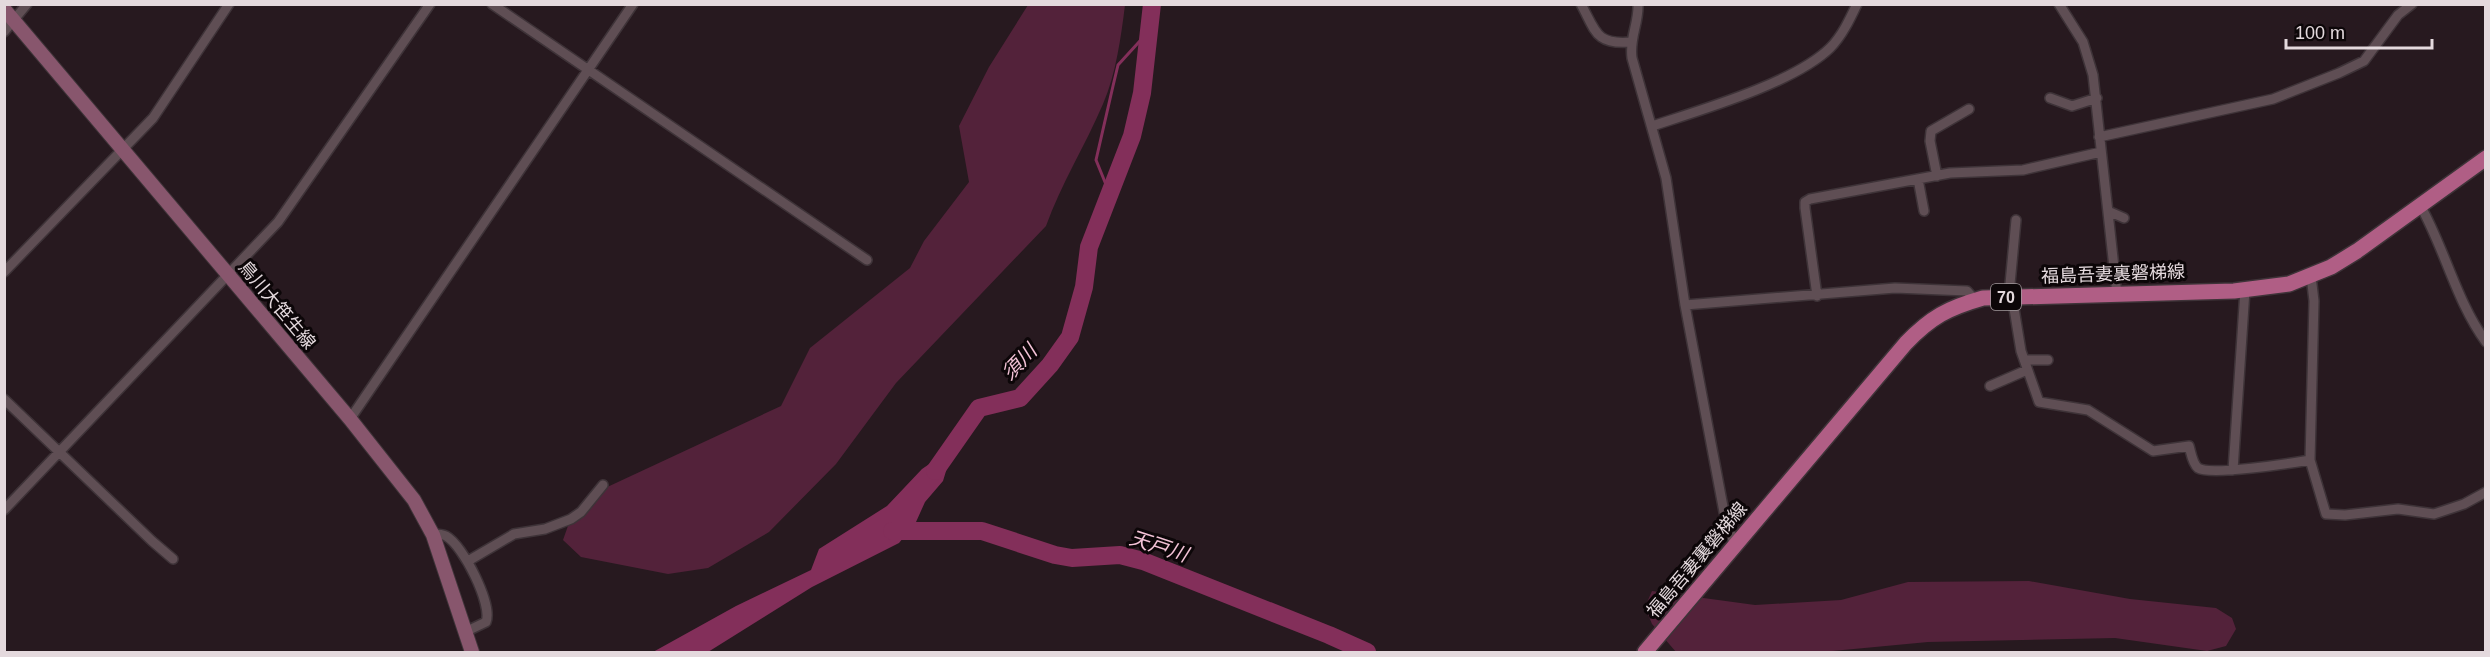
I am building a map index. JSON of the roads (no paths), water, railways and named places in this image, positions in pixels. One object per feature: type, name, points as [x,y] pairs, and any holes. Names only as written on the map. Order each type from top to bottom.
[{"type":"main road","name":"福島吾妻裏磐梯線","points":[[1645,652],[1913,336],[1926,323],[1946,310],[1975,300],[2013,297],[2246,290],[2289,284],[2311,276],[2357,251],[2486,158]]},
{"type":"street","points":[[4,32],[27,4]]},
{"type":"street","points":[[4,272],[153,118],[230,4]]},
{"type":"street","points":[[4,510],[278,222],[430,4]]},
{"type":"street","points":[[492,4],[867,260]]},
{"type":"street","points":[[350,419],[633,4]]},
{"type":"street","points":[[1581,4],[1604,41],[1613,44],[1631,42]]},
{"type":"street","points":[[1638,4],[1637,21],[1631,42],[1632,57],[1666,178],[1685,305],[1724,512],[1735,546]]},
{"type":"street","points":[[1652,126],[1761,88],[1813,61],[1835,42],[1857,4]]},
{"type":"street","points":[[2059,4],[2088,52],[2097,98],[2099,138],[2117,295]]},
{"type":"street","points":[[2099,138],[2273,99],[2339,73],[2364,61],[2398,15],[2412,4]]},
{"type":"street","name":"鳥川大笹生線","points":[[4,9],[350,419],[414,500],[432,534],[472,652]]},
{"type":"street","points":[[2050,98],[2072,106],[2097,98]]},
{"type":"street","points":[[1937,176],[1930,141],[1931,130],[1969,109]]},
{"type":"street","points":[[1817,296],[1805,202],[1973,170],[2023,170],[2101,152]]},
{"type":"street","points":[[1918,179],[1924,211]]},
{"type":"street","points":[[2420,205],[2440,243],[2466,305],[2486,342]]},
{"type":"street","points":[[2108,211],[2124,219]]},
{"type":"street","points":[[2016,220],[2010,284],[2024,360],[2039,402],[2088,410],[2153,451],[2189,446],[2198,468],[2233,470],[2310,460]]},
{"type":"street","points":[[2311,276],[2314,302],[2310,460],[2326,514],[2345,515],[2398,509],[2434,514],[2464,504],[2486,492]]},
{"type":"street","points":[[1685,305],[1895,288],[1967,291],[1975,300]]},
{"type":"street","points":[[2233,470],[2246,290]]},
{"type":"street","points":[[2024,360],[2048,360]]},
{"type":"street","points":[[1990,386],[2027,370]]},
{"type":"street","points":[[4,399],[152,541],[174,559]]},
{"type":"street","points":[[468,561],[514,534],[545,528],[571,519],[581,512],[603,485]]},
{"type":"street","points":[[432,534],[447,536],[468,561],[488,615],[486,622],[466,636]]},
{"type":"waterway","name":"須川","points":[[935,471],[979,408],[1020,398],[1050,365],[1070,337],[1084,287],[1089,247],[1132,136],[1142,93],[1152,4]]},
{"type":"waterway","points":[[1109,192],[1096,160],[1118,65],[1149,31]]},
{"type":"waterway","name":"天戸川","points":[[892,531],[982,531],[1055,555],[1072,558],[1120,555],[1143,561],[1367,652]]}]
